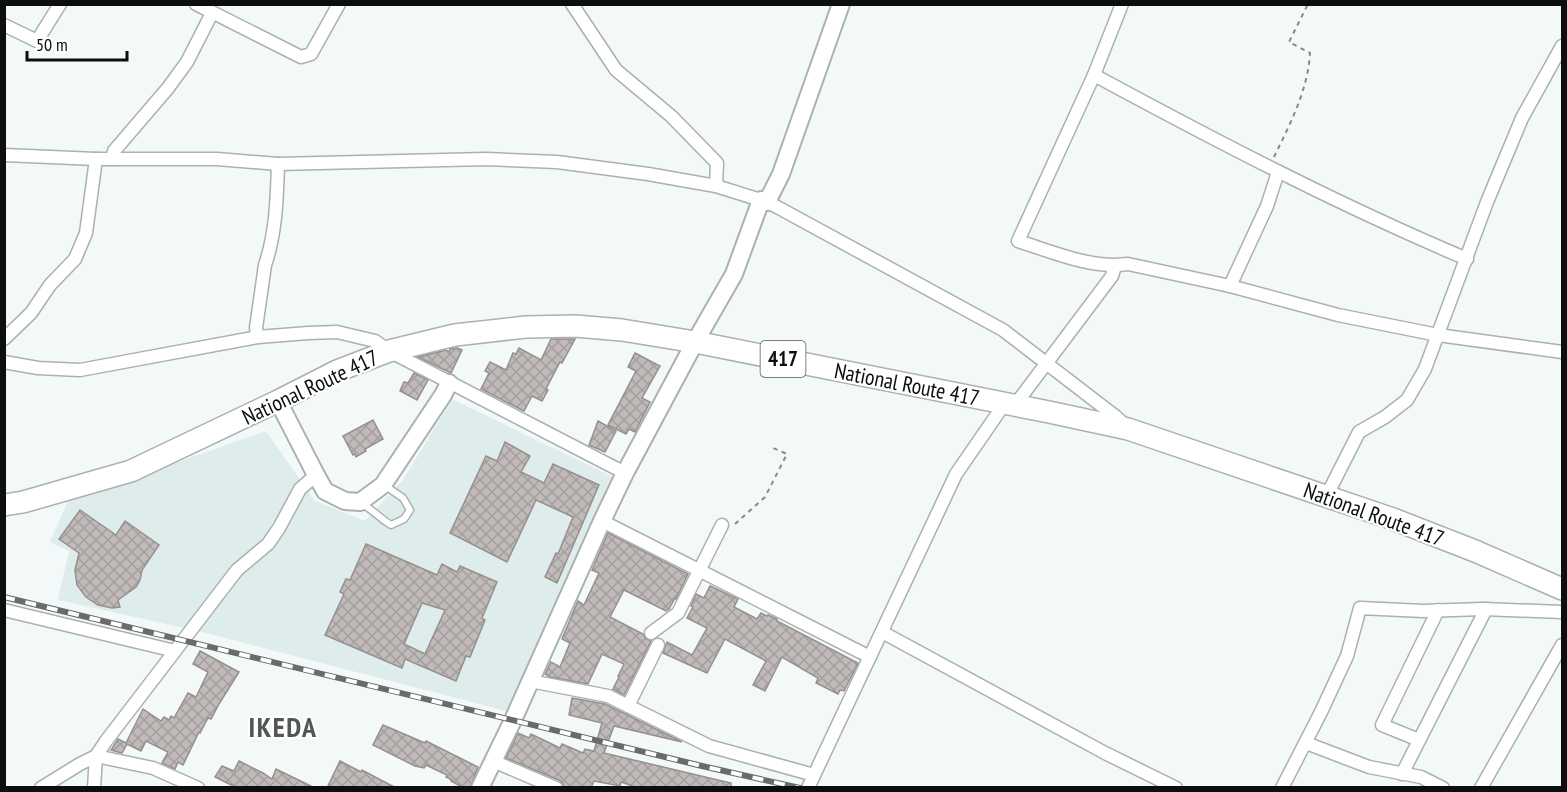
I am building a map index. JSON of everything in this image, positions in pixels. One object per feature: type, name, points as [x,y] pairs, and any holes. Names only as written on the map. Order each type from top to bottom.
[{"type":"highway","name":"National Route 417","points":[[4,505],[23,502],[131,471],[338,371],[389,351],[454,335],[536,327],[574,326],[622,330],[694,342],[1128,429],[1393,519],[1563,590]]},
{"type":"street","points":[[4,24],[37,41],[60,4]]},
{"type":"street","points":[[196,4],[301,57],[311,54],[339,4]]},
{"type":"street","points":[[572,4],[616,70],[671,116],[717,163],[716,186]]},
{"type":"street","points":[[480,788],[625,473],[694,342],[734,274],[764,201],[782,174],[842,4]]},
{"type":"street","points":[[1122,4],[1094,75],[1018,241],[1076,259],[1115,266],[1128,264],[1230,286],[1338,315],[1438,335],[1563,352]]},
{"type":"street","points":[[112,159],[114,151],[187,62],[212,13]]},
{"type":"street","points":[[1327,495],[1359,432],[1385,417],[1407,400],[1425,369],[1487,202],[1522,118],[1563,46]]},
{"type":"street","points":[[1094,75],[1273,170],[1401,231],[1467,259]]},
{"type":"street","points":[[4,155],[96,159],[217,159],[278,164],[486,159],[545,161],[648,174],[716,186],[764,201],[1003,330],[1115,416],[1128,429]]},
{"type":"street","points":[[4,339],[31,313],[50,285],[75,259],[86,233],[96,159]]},
{"type":"street","points":[[258,337],[255,328],[277,207],[278,164]]},
{"type":"street","points":[[1230,286],[1267,206],[1273,170]]},
{"type":"street","points":[[808,788],[956,474],[1112,276],[1115,266]]},
{"type":"street","points":[[4,362],[38,368],[80,370],[258,337],[337,332],[375,342],[449,383],[625,473]]},
{"type":"street","points":[[278,401],[326,491],[345,501],[360,502],[383,485],[449,383]]},
{"type":"street","points":[[41,788],[96,756],[237,570],[267,544],[279,528],[300,489],[316,476]]},
{"type":"street","points":[[602,520],[870,657]]},
{"type":"street","points":[[651,633],[678,614],[721,528]]},
{"type":"street","points":[[1282,788],[1347,656],[1360,608],[1563,612]]},
{"type":"street","points":[[1402,774],[1486,609]]},
{"type":"street","points":[[4,610],[175,651]]},
{"type":"street","points":[[1419,740],[1382,725],[1438,610]]},
{"type":"street","points":[[882,632],[1105,753],[1176,788]]},
{"type":"street","points":[[628,706],[658,645]]},
{"type":"street","points":[[1481,788],[1563,645]]},
{"type":"street","points":[[530,681],[608,696],[709,746],[814,775]]},
{"type":"street","points":[[1306,743],[1369,767],[1421,777],[1443,788]]},
{"type":"street","points":[[94,788],[96,756]]},
{"type":"street","points":[[96,756],[153,768],[198,788]]},
{"type":"street","points":[[493,761],[556,788]]},
{"type":"lane","points":[[360,502],[392,525],[404,519],[410,510],[402,498],[383,485]]},
{"type":"path","points":[[1273,170],[1296,113],[1309,71],[1310,53],[1289,42],[1308,4]]},
{"type":"path","points":[[721,528],[725,532],[765,497],[787,454],[771,447]]},
{"type":"shaded area","points":[[452,399],[613,477],[510,712],[202,632],[58,600],[69,551],[50,542],[68,501],[266,431],[315,501],[365,521],[403,480]]},
{"type":"building","points":[[551,339],[575,339],[562,363],[560,362],[542,401],[532,396],[524,411],[481,389],[489,373],[485,371],[490,362],[506,370],[513,353],[516,354],[519,348],[541,360]]},
{"type":"building","points":[[450,349],[462,350],[451,373],[418,357],[446,350],[449,352]]},
{"type":"building","points":[[635,353],[660,366],[642,398],[650,402],[635,432],[629,429],[626,434],[608,425],[636,371],[628,367]]},
{"type":"building","points":[[414,373],[428,380],[417,400],[400,391],[404,382],[408,383]]},
{"type":"building","points":[[373,420],[383,439],[356,457],[343,436]]},
{"type":"building","points":[[598,421],[616,431],[605,452],[589,445]]},
{"type":"building","points":[[505,442],[530,456],[521,472],[544,483],[553,464],[599,485],[557,583],[545,577],[556,553],[558,554],[573,517],[536,500],[507,562],[450,533],[486,456],[497,461]]},
{"type":"building","points":[[80,510],[116,535],[125,521],[159,545],[142,570],[136,587],[118,600],[120,607],[98,605],[86,597],[77,585],[75,570],[79,553],[59,539]]},
{"type":"building","points":[[608,533],[688,574],[676,599],[666,611],[624,590],[610,617],[643,634],[651,641],[624,695],[613,689],[624,664],[602,654],[588,684],[545,674],[551,662],[560,667],[570,643],[562,639],[578,601],[584,605],[599,573],[592,570]]},
{"type":"building","points":[[366,544],[437,575],[442,564],[457,572],[460,566],[497,582],[482,618],[485,620],[470,657],[466,656],[456,681],[405,659],[402,668],[325,635],[344,594],[340,592],[346,579],[350,580]],"holes":[[[422,603],[445,610],[425,654],[404,644]]]},
{"type":"building","points":[[710,586],[738,599],[734,607],[757,619],[761,613],[768,615],[858,663],[844,691],[840,690],[838,694],[816,683],[818,678],[782,657],[765,691],[753,685],[766,661],[725,639],[707,673],[663,653],[667,642],[692,655],[707,628],[687,618],[696,594],[704,598]]},
{"type":"building","points":[[200,651],[239,672],[211,719],[208,718],[199,732],[183,765],[178,762],[175,769],[162,763],[168,752],[146,741],[141,751],[127,744],[122,753],[111,750],[118,739],[126,743],[143,709],[161,721],[164,717],[169,720],[171,716],[174,718],[188,693],[196,697],[208,672],[193,664]]},
{"type":"building","points":[[572,698],[605,704],[682,742],[614,726],[604,753],[731,783],[731,788],[638,788],[621,782],[620,786],[594,781],[591,788],[564,788],[559,780],[506,758],[518,733],[529,738],[531,734],[560,748],[562,744],[583,753],[585,749],[594,751],[602,723],[569,715]]},
{"type":"building","points":[[383,725],[425,743],[426,741],[478,767],[470,788],[464,788],[451,781],[446,777],[447,775],[426,765],[424,768],[415,766],[373,745]]},
{"type":"building","points":[[239,761],[272,779],[276,769],[315,788],[237,788],[215,777],[222,766],[234,771]]},
{"type":"building","points":[[340,761],[361,772],[362,770],[396,788],[327,788]]},
{"type":"railway","points":[[4,597],[800,788]]},
{"type":"district","name":"IKEDA","points":[[283,727]]}]
